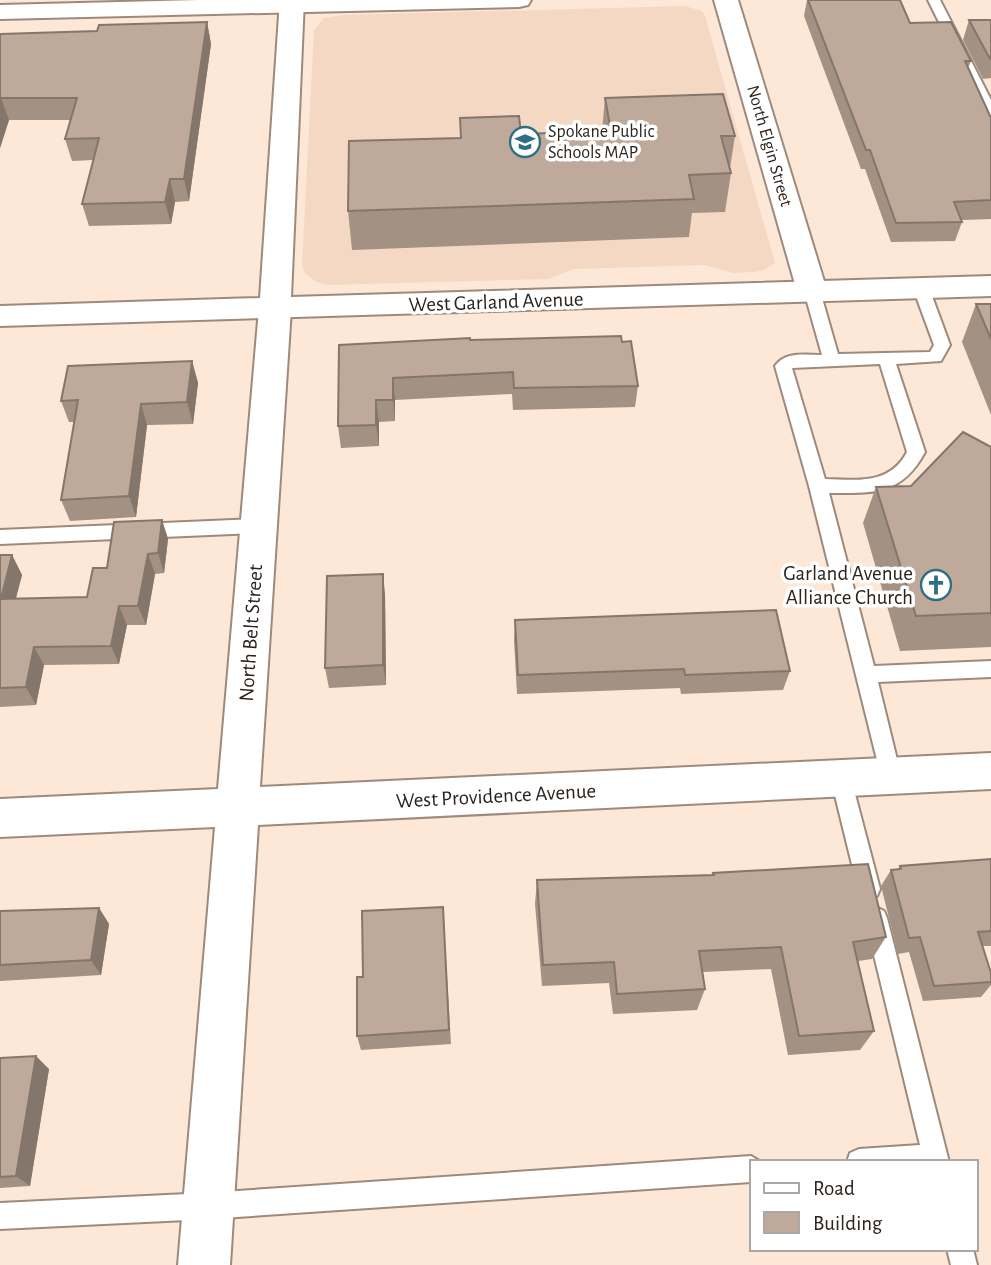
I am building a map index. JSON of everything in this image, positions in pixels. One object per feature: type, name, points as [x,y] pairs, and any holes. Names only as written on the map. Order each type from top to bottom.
[{"type":"street","points":[[0,12],[292,3],[519,0]]},
{"type":"street","name":"North Elgin Street","points":[[726,0],[812,291]]},
{"type":"street","name":"North Belt Street","points":[[204,1265],[275,309],[292,3]]},
{"type":"street","name":"West Garland Avenue","points":[[0,316],[991,286]]},
{"type":"street","name":"West Providence Avenue","points":[[0,818],[991,771]]},
{"type":"lane","points":[[934,0],[991,113]]},
{"type":"lane","points":[[891,776],[818,486],[783,366],[789,361],[935,357],[942,345],[921,288]]},
{"type":"lane","points":[[812,291],[832,360]]},
{"type":"lane","points":[[818,486],[885,485],[896,480],[913,461],[916,452],[886,359]]},
{"type":"lane","points":[[0,537],[258,526]]},
{"type":"lane","points":[[866,674],[991,669]]},
{"type":"lane","points":[[841,779],[937,1159],[911,1160]]},
{"type":"lane","points":[[0,1216],[208,1206],[750,1169]]},
{"type":"shaded area","name":"Spokane Public Schools MAP","points":[[685,6],[702,11],[705,16],[775,263],[764,270],[733,273],[704,265],[574,269],[549,279],[329,285],[316,282],[305,273],[302,265],[314,30],[324,18],[344,15]]},
{"type":"building","points":[[808,0],[900,0],[910,23],[951,22],[971,61],[965,61],[991,118],[991,200],[954,202],[962,222],[896,223],[870,150],[866,150]]},
{"type":"building","points":[[969,20],[991,20],[991,59],[990,59]]},
{"type":"building","points":[[207,22],[184,179],[170,179],[165,202],[82,204],[99,138],[65,139],[77,98],[1,98],[0,102],[0,34],[97,31],[99,25]]},
{"type":"building","points":[[723,94],[735,136],[721,136],[731,173],[689,175],[694,199],[348,211],[349,141],[461,138],[460,118],[519,116],[521,134],[611,131],[605,98]]},
{"type":"building","points":[[976,304],[991,304],[991,339]]},
{"type":"building","points":[[621,336],[622,342],[631,341],[638,386],[514,388],[513,372],[393,378],[393,400],[376,400],[376,425],[338,426],[339,345],[470,338]]},
{"type":"building","points":[[192,361],[187,402],[141,404],[129,496],[61,500],[78,400],[61,401],[68,366]]},
{"type":"building","name":"Garland Avenue Alliance Church","points":[[963,432],[991,447],[991,613],[916,616],[876,487],[911,486]]},
{"type":"building","points":[[162,520],[158,553],[148,554],[138,606],[119,606],[111,646],[34,647],[26,687],[0,688],[0,555],[12,555],[1,599],[87,597],[93,568],[107,568],[114,522]]},
{"type":"building","points":[[383,574],[383,665],[325,668],[327,576]]},
{"type":"building","points":[[776,610],[790,671],[685,675],[684,669],[518,675],[515,620]]},
{"type":"building","points":[[991,859],[991,931],[978,932],[991,973],[991,982],[934,986],[920,937],[909,938],[891,870],[901,869],[900,866]]},
{"type":"building","points":[[868,864],[886,937],[853,942],[874,1031],[799,1036],[781,947],[699,951],[705,989],[617,994],[614,962],[543,965],[537,880],[714,875],[713,873]]},
{"type":"building","points":[[443,907],[449,1030],[357,1036],[357,977],[363,977],[362,911]]},
{"type":"building","points":[[99,908],[91,960],[0,965],[0,911]]},
{"type":"building","points":[[36,1056],[16,1176],[0,1177],[0,1058]]},
{"type":"place","name":"Spokane Public Schools MAP","points":[[525,142]]},
{"type":"place","name":"Garland Avenue Alliance Church","points":[[936,585]]}]
